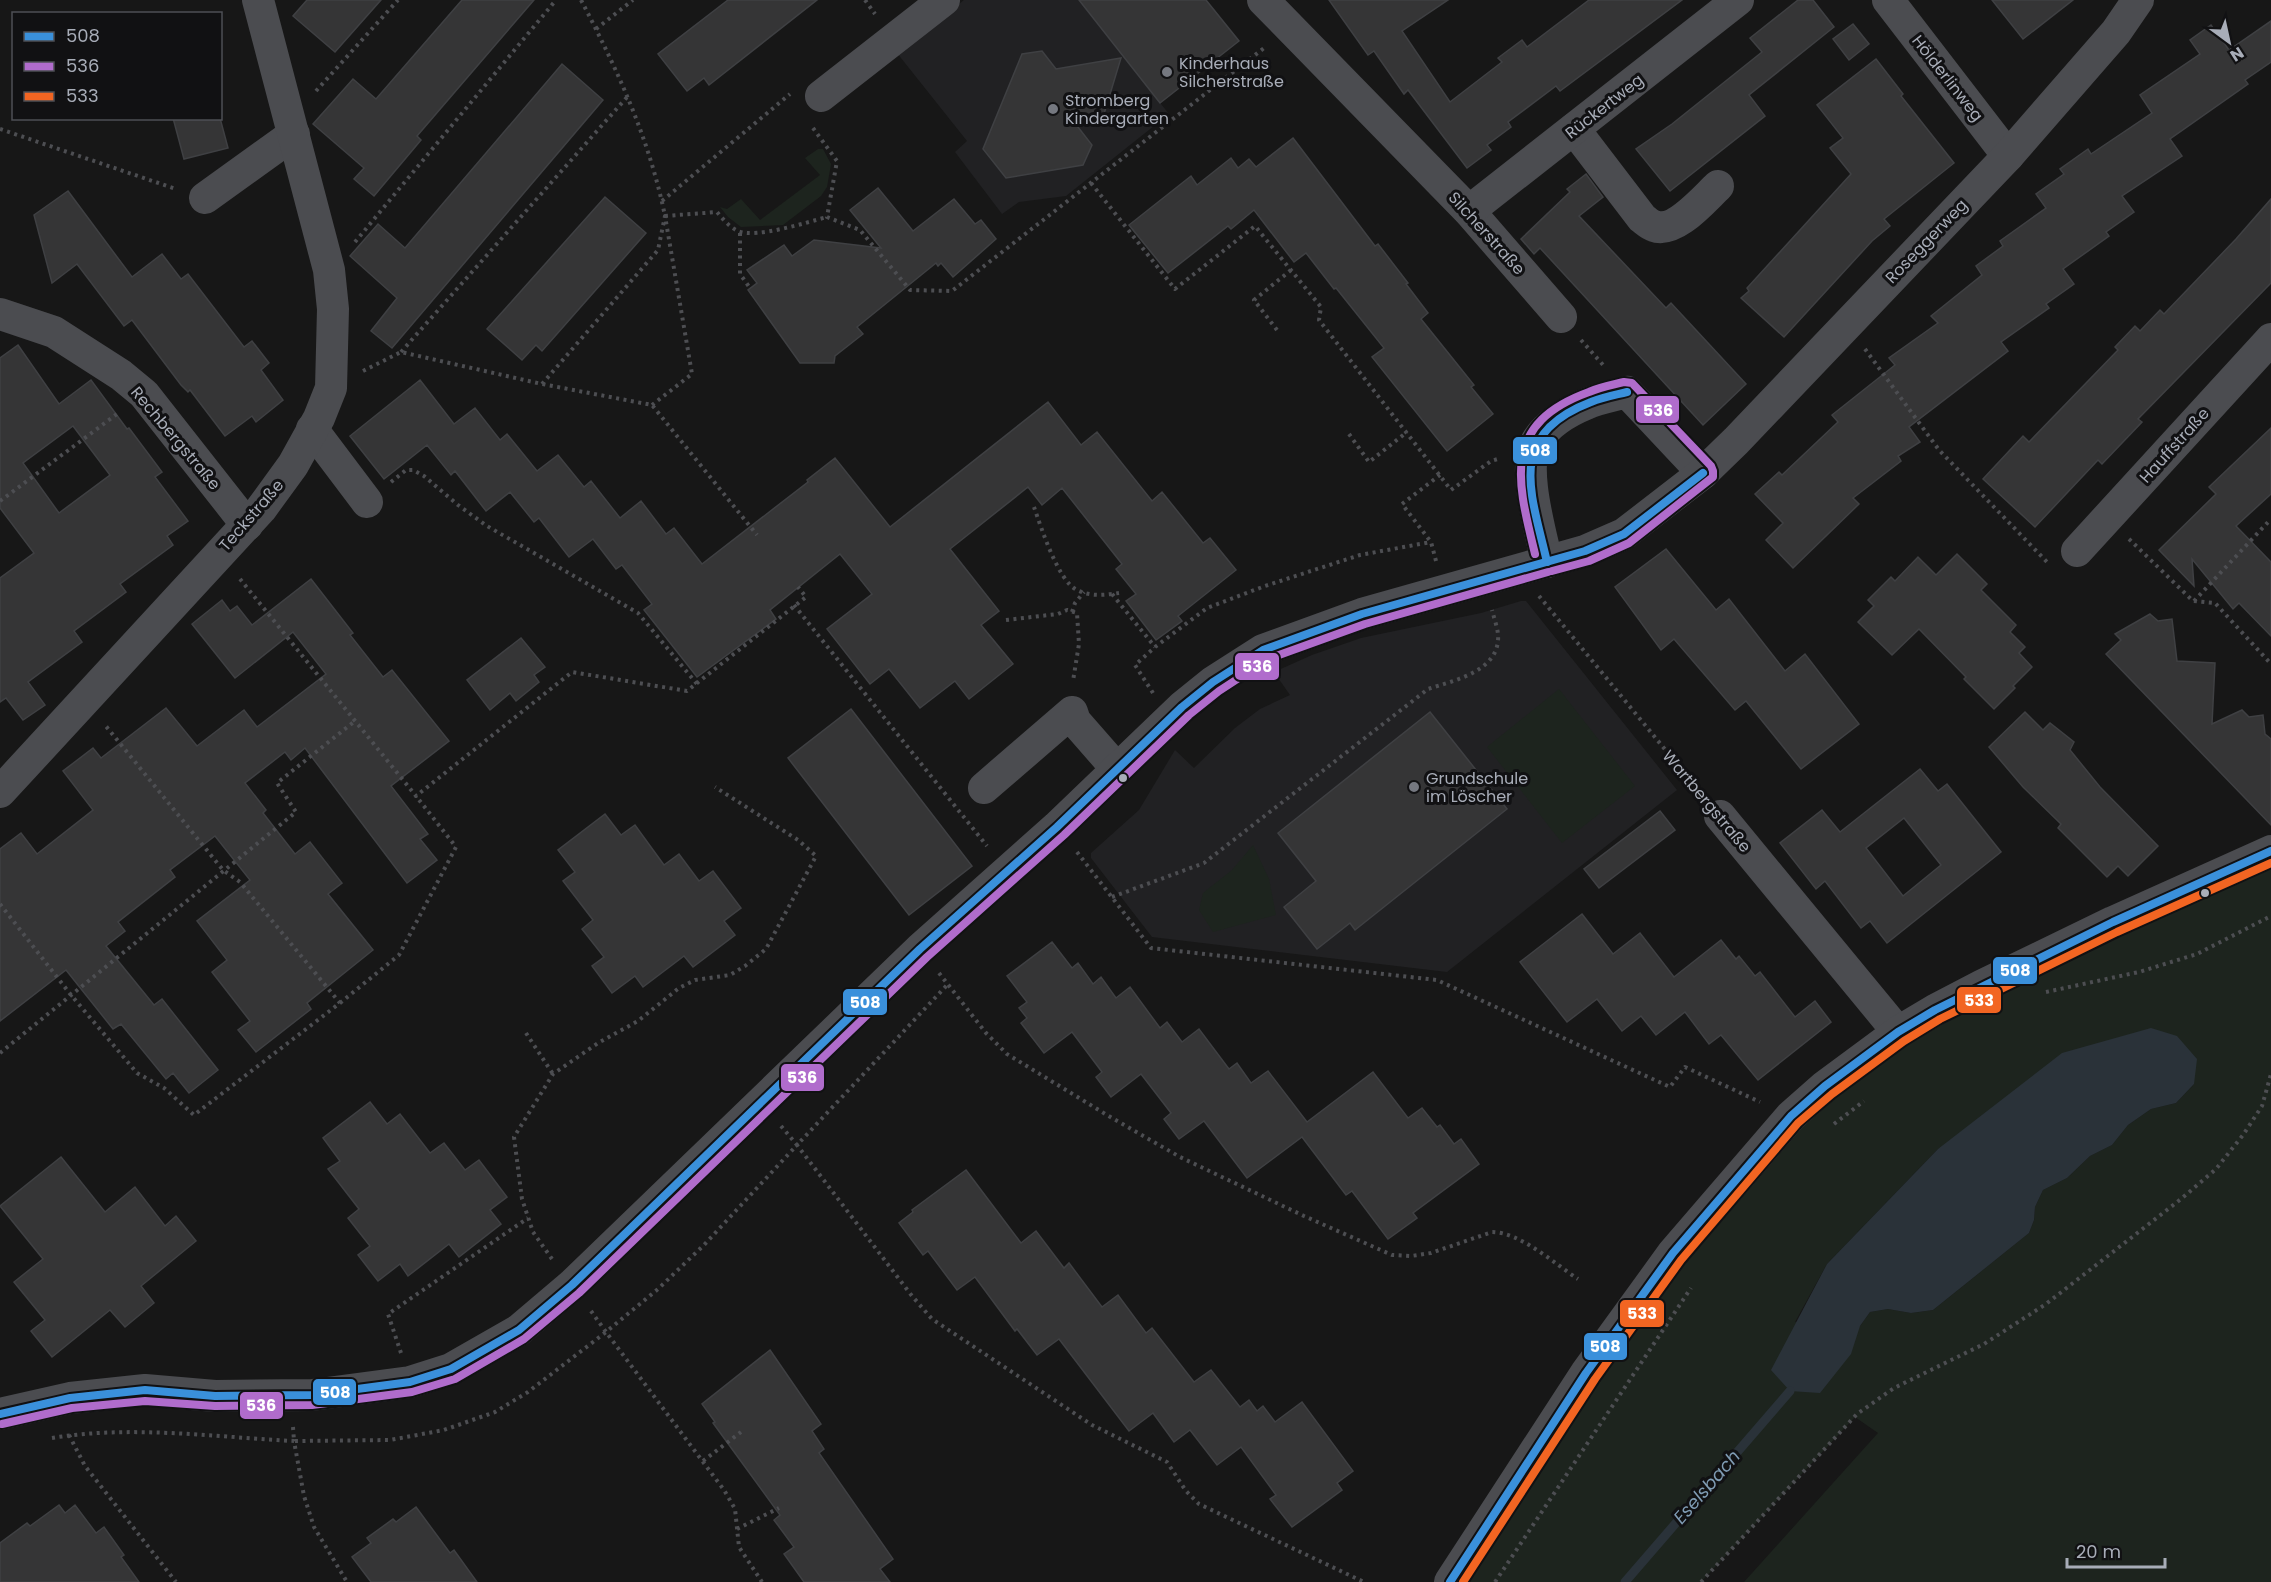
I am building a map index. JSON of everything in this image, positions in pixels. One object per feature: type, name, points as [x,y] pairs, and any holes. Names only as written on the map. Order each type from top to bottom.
[{"type":"street","name":"Teckstraße","points":[[3,782],[85,701],[247,525],[277,488],[312,429],[331,388],[333,309],[329,270],[258,0]]},
{"type":"street","points":[[821,96],[944,0]]},
{"type":"street","name":"Silcherstraße","points":[[1263,0],[1469,211],[1561,316]]},
{"type":"street","name":"Rückertweg","points":[[1469,211],[1738,0]]},
{"type":"street","name":"Hölderlinweg","points":[[1888,0],[2008,156]]},
{"type":"street","name":"Roseggerweg","points":[[0,1414],[70,1398],[145,1390],[215,1396],[292,1396],[410,1382],[451,1369],[519,1330],[572,1285],[920,949],[1057,826],[1205,688],[1263,650],[1362,614],[1585,551],[1624,534],[1703,473],[2008,156],[2116,32],[2138,0]]},
{"type":"street","points":[[205,198],[292,128]]},
{"type":"street","points":[[1574,129],[1642,218],[1656,227],[1669,226],[1685,216],[1718,186]]},
{"type":"street","name":"Rechbergstraße","points":[[0,314],[54,332],[121,375],[144,394],[247,525]]},
{"type":"street","name":"Hauffstraße","points":[[2077,551],[2271,339]]},
{"type":"street","points":[[1547,562],[1533,494],[1530,462],[1537,440],[1560,418],[1588,403],[1627,392],[1703,473]]},
{"type":"street","points":[[312,429],[367,502]]},
{"type":"street","points":[[984,788],[1072,712],[1075,722],[1117,769]]},
{"type":"street","name":"Wartbergstraße","points":[[1720,816],[1898,1032]]},
{"type":"street","points":[[1450,1582],[1586,1373],[1672,1253],[1791,1116],[1825,1086],[1898,1032],[1981,986],[2103,927],[2271,851]]},
{"type":"path","points":[[292,128],[398,0]]},
{"type":"path","points":[[329,270],[556,0]]},
{"type":"path","points":[[581,0],[628,96],[654,167],[665,216],[692,374],[652,405]]},
{"type":"path","points":[[596,29],[633,0]]},
{"type":"path","points":[[717,212],[728,225],[740,233],[784,230],[827,217],[860,230],[910,290],[952,291],[1270,44],[1288,24]]},
{"type":"path","points":[[662,201],[790,94],[821,96]]},
{"type":"path","points":[[331,388],[401,352],[628,96]]},
{"type":"path","points":[[813,128],[837,161],[827,217]]},
{"type":"path","points":[[0,129],[205,198]]},
{"type":"path","points":[[1091,183],[1175,289],[1255,226],[1321,307],[1319,320],[1451,490],[1482,467]]},
{"type":"path","points":[[717,212],[720,207]]},
{"type":"path","points":[[665,216],[717,212]]},
{"type":"path","points":[[542,384],[658,250],[665,216]]},
{"type":"path","points":[[740,233],[740,274],[750,288]]},
{"type":"path","points":[[1277,330],[1254,300],[1291,270]]},
{"type":"path","points":[[1561,316],[1627,392]]},
{"type":"path","points":[[1848,324],[1897,396],[1938,450],[2041,557]]},
{"type":"path","points":[[401,352],[542,384],[652,405],[757,536]]},
{"type":"path","points":[[0,501],[144,394]]},
{"type":"path","points":[[1349,434],[1370,462],[1407,432]]},
{"type":"path","points":[[367,502],[406,470],[413,470],[424,476],[458,506],[487,526],[639,613],[697,684]]},
{"type":"path","points":[[1420,526],[1402,504],[1440,475]]},
{"type":"path","points":[[1034,507],[1048,548],[1075,590],[1091,595],[1119,593]]},
{"type":"path","points":[[2108,518],[2193,601],[2214,603],[2271,664]]},
{"type":"path","points":[[2193,601],[2271,519]]},
{"type":"path","points":[[0,904],[136,1073],[164,1088],[194,1115],[399,955],[456,847],[219,553]]},
{"type":"path","name":"Wartbergstraße","points":[[1517,570],[1720,816]]},
{"type":"path","points":[[1112,897],[1204,862],[1428,689],[1471,675],[1486,664],[1497,646],[1497,633],[1484,579]]},
{"type":"path","points":[[416,796],[572,672],[687,691],[806,597],[798,587]]},
{"type":"path","points":[[1072,612],[1075,603],[1084,592]]},
{"type":"path","points":[[1112,594],[1155,647]]},
{"type":"path","points":[[794,605],[1006,871]]},
{"type":"path","points":[[1006,620],[1058,615],[1067,610],[1077,613],[1080,644],[1069,703],[1072,712]]},
{"type":"path","points":[[85,701],[223,870],[240,882],[340,1003]]},
{"type":"path","points":[[0,1053],[296,812],[277,783],[355,721]]},
{"type":"path","points":[[715,787],[798,840],[816,856],[766,949],[730,975],[695,980],[679,988],[638,1021],[598,1043],[553,1074],[514,1137],[522,1199],[533,1232],[724,1490],[735,1509],[739,1547],[762,1582]]},
{"type":"path","points":[[1057,826],[1151,948],[1437,980],[1670,1087],[1684,1068],[1791,1116]]},
{"type":"path","points":[[2044,993],[2139,972],[2197,954],[2271,915]]},
{"type":"path","points":[[920,949],[986,1033],[1007,1054],[1180,1157],[1392,1255],[1411,1256],[1431,1253],[1492,1232],[1503,1232],[1518,1238],[1578,1279]]},
{"type":"path","points":[[47,1439],[89,1432],[160,1433],[294,1442],[390,1440],[444,1430],[495,1412],[528,1392],[658,1289],[704,1245],[948,984]]},
{"type":"path","points":[[526,1033],[553,1074]]},
{"type":"path","points":[[1701,1582],[1857,1414],[1894,1388],[1984,1344],[2046,1304],[2216,1169],[2262,1106],[2271,1074]]},
{"type":"path","points":[[1827,1130],[1864,1100]]},
{"type":"path","points":[[762,1104],[932,1319],[1092,1425],[1167,1462],[1186,1491],[1200,1504],[1364,1582]]},
{"type":"path","points":[[410,1382],[388,1314],[528,1218]]},
{"type":"path","points":[[1495,1582],[1695,1282]]},
{"type":"path","points":[[292,1396],[294,1442],[304,1496],[314,1527],[347,1582]]},
{"type":"path","points":[[703,1461],[741,1432]]},
{"type":"path","points":[[69,1435],[85,1466],[176,1582]]},
{"type":"path","points":[[737,1529],[779,1508]]},
{"type":"shaded area","name":"Stromberg Kindergarten","points":[[964,0],[1079,0],[1169,114],[1066,196],[1019,202],[1002,214],[955,152],[967,141],[897,53]]},
{"type":"shaded area","points":[[818,149],[823,149],[831,164],[827,187],[821,196],[783,225],[741,227],[720,207],[727,209],[741,199],[760,220],[820,175],[805,158]]},
{"type":"shaded area","name":"Grundschule im Löscher","points":[[1526,601],[1677,790],[1447,972],[1152,937],[1091,858],[1091,853],[1139,810],[1175,750],[1194,768],[1235,728],[1260,709],[1290,695],[1274,672],[1312,655],[1361,638],[1481,613]]},
{"type":"shaded area","points":[[1559,689],[1635,786],[1562,843],[1487,747]]},
{"type":"shaded area","points":[[1253,845],[1269,879],[1276,915],[1213,932],[1199,910],[1203,893],[1232,870]]},
{"type":"shaded area","points":[[2271,851],[2271,1582],[1744,1582],[1878,1433],[1855,1417],[1701,1582],[1450,1582],[1673,1253],[1898,1032]],"holes":[[[2194,1084],[2176,1103],[2151,1109],[2128,1125],[2112,1145],[2090,1156],[2067,1178],[2043,1190],[2035,1207],[2034,1220],[2029,1233],[1933,1310],[1911,1313],[1888,1309],[1870,1312],[1860,1326],[1795,1322],[1827,1264],[1938,1149]]]},
{"type":"shaded area","points":[[2151,1028],[2177,1036],[2197,1059],[2194,1084],[2176,1103],[2151,1109],[2128,1125],[2112,1145],[2090,1156],[2067,1178],[2043,1190],[2035,1207],[2034,1220],[2029,1233],[1933,1310],[1911,1313],[1888,1309],[1870,1312],[1860,1326],[1851,1354],[1820,1393],[1790,1391],[1771,1370],[1827,1264],[1938,1149],[2062,1053]]},
{"type":"building","points":[[307,0],[381,0],[335,52],[293,16]]},
{"type":"building","points":[[462,0],[534,0],[417,136],[421,140],[374,196],[354,179],[364,168],[313,124],[353,79],[376,99]]},
{"type":"building","points":[[728,0],[817,0],[709,85],[704,78],[687,91],[658,54]]},
{"type":"building","name":"Kinderhaus Silcherstraße","points":[[1079,0],[1206,0],[1239,41],[1160,103]]},
{"type":"building","points":[[1329,0],[1448,0],[1402,31],[1450,102],[1502,62],[1498,58],[1522,40],[1527,47],[1589,0],[1682,0],[1560,91],[1556,86],[1508,122],[1511,127],[1487,145],[1491,150],[1467,168],[1408,90],[1404,94],[1374,51],[1368,55]]},
{"type":"building","points":[[1798,0],[1813,0],[1834,27],[1749,95],[1765,116],[1670,191],[1636,149],[1672,124],[1762,52],[1750,38]]},
{"type":"building","points":[[1992,0],[2073,0],[2023,39]]},
{"type":"building","points":[[2271,21],[2271,62],[2245,80],[2248,84],[2170,139],[2182,156],[2122,196],[2134,212],[2106,232],[2109,236],[2063,269],[2074,284],[2046,304],[2049,308],[2001,342],[2008,351],[1909,427],[1920,442],[1898,456],[1901,461],[1853,498],[1859,504],[1793,568],[1766,540],[1783,523],[1755,494],[1779,472],[1782,475],[1838,422],[1832,415],[1895,365],[1889,358],[1938,323],[1931,316],[1982,275],[1976,266],[2003,246],[2000,241],[2046,208],[2036,194],[2064,174],[2060,169],[2088,149],[2091,154],[2152,113],[2140,95],[2200,54],[2190,40],[2211,25],[2229,50]]},
{"type":"building","points":[[1853,24],[1869,44],[1849,60],[1833,39]]},
{"type":"building","points":[[1042,51],[1056,69],[1121,58],[1104,114],[1071,118],[1092,145],[1083,165],[1006,178],[983,149],[1022,54]]},
{"type":"building","points":[[1876,59],[1903,94],[1901,96],[1954,163],[1884,219],[1890,226],[1872,241],[1784,337],[1741,298],[1749,291],[1747,288],[1851,174],[1830,148],[1843,138],[1817,105]]},
{"type":"building","points":[[562,64],[603,100],[392,348],[371,331],[397,298],[350,256],[378,224],[405,248]]},
{"type":"building","points":[[174,120],[221,120],[228,148],[184,159]]},
{"type":"building","points":[[1293,138],[1375,246],[1378,244],[1408,283],[1406,284],[1428,313],[1421,319],[1474,385],[1471,387],[1493,414],[1447,451],[1372,357],[1384,348],[1336,288],[1334,289],[1306,253],[1294,262],[1254,210],[1231,229],[1228,226],[1168,273],[1129,225],[1191,176],[1197,185],[1231,158],[1238,168],[1249,159],[1256,167]]},
{"type":"building","points":[[1586,174],[1603,197],[1579,216],[1666,308],[1671,303],[1746,384],[1703,425],[1540,248],[1534,254],[1521,239],[1570,192],[1567,189]]},
{"type":"building","points":[[878,188],[913,231],[954,199],[975,224],[981,220],[996,239],[953,277],[941,263],[938,266],[936,263],[857,327],[863,334],[835,356],[834,363],[800,363],[748,290],[757,283],[747,270],[784,245],[792,256],[814,240],[881,248],[850,210]]},
{"type":"building","points":[[68,191],[132,277],[162,254],[181,279],[188,274],[244,347],[252,341],[269,363],[261,370],[283,400],[256,422],[252,416],[225,436],[190,390],[188,392],[181,385],[132,320],[124,326],[77,264],[52,283],[34,215]]},
{"type":"building","points":[[605,197],[646,233],[542,351],[536,345],[522,360],[487,329]]},
{"type":"building","points":[[2271,199],[2271,283],[2138,419],[2142,422],[2102,464],[2098,460],[2035,527],[1983,479],[2023,436],[2029,442],[2118,350],[2115,347],[2135,326],[2140,331],[2160,310],[2164,314]]},
{"type":"building","points":[[18,345],[59,404],[91,380],[162,472],[155,477],[188,521],[167,536],[173,545],[120,584],[126,592],[74,631],[82,642],[28,682],[45,705],[23,720],[6,698],[0,702],[0,578],[34,553],[0,508],[0,358]],"holes":[[[73,426],[110,475],[59,513],[23,463]]]},
{"type":"building","points":[[420,380],[454,424],[475,408],[500,440],[507,434],[537,471],[558,455],[584,487],[591,481],[620,518],[641,501],[666,534],[674,528],[702,564],[808,482],[807,480],[835,458],[890,527],[1048,402],[1081,445],[1097,432],[1152,501],[1162,492],[1203,543],[1210,538],[1236,570],[1178,616],[1182,621],[1156,640],[1126,601],[1136,594],[1116,569],[1122,564],[1062,488],[1042,505],[1028,487],[950,549],[999,611],[981,625],[1013,664],[969,699],[955,681],[920,708],[889,669],[870,684],[827,629],[872,594],[840,554],[770,610],[776,619],[697,677],[644,610],[652,604],[622,565],[616,569],[593,539],[569,557],[539,518],[534,522],[510,492],[486,511],[455,471],[451,475],[427,445],[384,479],[350,436]]},
{"type":"building","points":[[2271,428],[2271,494],[2236,526],[2271,562],[2271,636],[2239,603],[2233,609],[2192,559],[2194,586],[2159,550],[2216,494],[2209,487]]},
{"type":"building","points":[[1666,549],[1716,610],[1729,599],[1785,671],[1805,654],[1859,724],[1801,769],[1746,701],[1735,710],[1674,639],[1661,650],[1615,587]]},
{"type":"building","points":[[1957,554],[1987,584],[1981,590],[2016,625],[2010,632],[2025,647],[2019,653],[2032,667],[1994,709],[1919,629],[1892,655],[1858,622],[1874,606],[1868,600],[1891,577],[1895,581],[1918,557],[1936,575]]},
{"type":"building","points":[[311,579],[353,633],[350,635],[383,677],[392,670],[449,741],[391,786],[428,834],[420,839],[437,860],[407,883],[305,748],[291,760],[285,752],[245,783],[266,810],[263,813],[295,854],[310,842],[342,883],[328,894],[373,950],[307,1003],[311,1009],[256,1052],[238,1030],[250,1021],[212,972],[227,960],[197,921],[250,880],[215,836],[170,870],[175,877],[118,922],[125,931],[106,946],[154,1005],[162,999],[218,1070],[189,1093],[173,1073],[166,1079],[121,1024],[113,1029],[66,970],[0,1021],[0,849],[21,833],[37,854],[93,810],[63,771],[93,748],[101,758],[166,708],[197,746],[244,710],[257,727],[326,674],[293,632],[235,678],[192,624],[222,600],[230,611],[237,606],[252,625]]},
{"type":"building","points":[[2150,614],[2158,621],[2172,619],[2177,661],[2215,663],[2212,724],[2242,710],[2249,717],[2263,715],[2265,734],[2271,739],[2271,825],[2106,654],[2121,640],[2115,634]]},
{"type":"building","points":[[521,638],[545,667],[534,675],[539,682],[516,701],[510,693],[490,710],[467,680]]},
{"type":"building","points":[[851,709],[972,866],[909,915],[788,758]]},
{"type":"building","points":[[1430,712],[1507,809],[1355,930],[1350,923],[1317,949],[1284,907],[1316,881],[1278,833]]},
{"type":"building","points":[[2025,712],[2043,730],[2050,723],[2074,742],[2070,750],[2100,787],[2158,846],[2128,876],[2118,866],[2107,877],[2058,828],[2061,824],[2023,787],[1989,747]]},
{"type":"building","points":[[1920,769],[1938,791],[1947,784],[2001,852],[1887,943],[1870,921],[1861,928],[1825,881],[1816,889],[1780,843],[1822,810],[1840,832]],"holes":[[[1904,818],[1941,865],[1903,896],[1866,848]]]},
{"type":"building","points":[[1660,811],[1675,830],[1599,888],[1584,869]]},
{"type":"building","points":[[605,814],[621,835],[635,825],[664,865],[679,854],[699,881],[713,871],[741,908],[724,921],[735,935],[693,967],[684,956],[643,987],[635,976],[612,993],[592,966],[604,957],[582,929],[593,920],[563,881],[575,872],[558,850]]},
{"type":"building","points":[[1582,914],[1613,954],[1640,933],[1674,977],[1721,940],[1736,959],[1739,956],[1755,976],[1760,972],[1795,1017],[1815,1001],[1831,1022],[1758,1080],[1721,1035],[1709,1044],[1685,1012],[1656,1035],[1641,1016],[1622,1031],[1597,999],[1567,1022],[1520,962]]},
{"type":"building","points":[[1052,942],[1072,968],[1078,963],[1093,984],[1101,977],[1116,998],[1130,987],[1160,1028],[1167,1022],[1182,1042],[1199,1029],[1229,1069],[1237,1063],[1251,1083],[1268,1071],[1307,1122],[1373,1072],[1408,1118],[1422,1108],[1437,1127],[1440,1125],[1454,1144],[1461,1139],[1479,1164],[1413,1213],[1417,1218],[1388,1239],[1352,1191],[1346,1195],[1302,1137],[1247,1178],[1204,1121],[1179,1139],[1164,1119],[1171,1113],[1141,1074],[1111,1097],[1096,1077],[1102,1072],[1072,1032],[1044,1053],[1021,1023],[1027,1018],[1019,1008],[1027,1002],[1007,976]]},
{"type":"building","points":[[370,1102],[387,1124],[400,1114],[430,1153],[444,1143],[465,1170],[479,1160],[507,1197],[490,1210],[501,1224],[459,1257],[449,1244],[408,1276],[400,1264],[378,1281],[358,1255],[370,1246],[348,1218],[359,1209],[328,1169],[340,1161],[323,1138]]},
{"type":"building","points":[[61,1157],[105,1212],[135,1187],[165,1226],[176,1216],[196,1241],[141,1286],[154,1303],[125,1327],[110,1310],[52,1357],[31,1331],[45,1320],[14,1282],[43,1259],[0,1206]]},
{"type":"building","points":[[966,1170],[1021,1243],[1036,1231],[1064,1268],[1069,1263],[1102,1307],[1118,1295],[1146,1333],[1152,1328],[1194,1382],[1211,1370],[1240,1407],[1249,1400],[1257,1411],[1263,1406],[1275,1422],[1302,1402],[1353,1471],[1337,1483],[1342,1490],[1292,1527],[1270,1499],[1276,1495],[1241,1447],[1217,1465],[1190,1430],[1174,1442],[1153,1413],[1129,1431],[1059,1339],[1037,1355],[1017,1329],[1015,1331],[975,1277],[957,1290],[928,1251],[923,1255],[899,1223],[913,1212],[912,1210]]},
{"type":"building","points":[[770,1350],[821,1424],[812,1431],[824,1449],[819,1453],[893,1559],[880,1569],[890,1582],[804,1582],[784,1554],[794,1547],[774,1520],[780,1515],[713,1423],[715,1422],[702,1404]]},
{"type":"building","points":[[59,1505],[65,1513],[75,1505],[96,1533],[104,1527],[124,1555],[121,1557],[139,1582],[0,1582],[0,1543],[27,1523],[30,1526]]},
{"type":"building","points":[[416,1507],[450,1553],[454,1550],[477,1582],[371,1582],[352,1557],[371,1543],[367,1538],[393,1519],[396,1522]]},
{"type":"waterway","name":"Eselsbach","points":[[1625,1582],[1790,1391]]},
{"type":"transit line","name":"536","points":[[1535,554],[1523,502],[1521,479],[1522,457],[1528,438],[1541,420],[1561,405],[1597,389],[1624,382],[1632,383],[1711,466],[1713,477],[1629,543],[1589,561],[1552,571]]},
{"type":"transit line","name":"508","points":[[1547,562],[1531,489],[1531,468],[1535,449],[1546,431],[1564,415],[1604,397],[1627,392]]},
{"type":"transit line","name":"508","points":[[0,1414],[70,1398],[145,1390],[215,1396],[312,1395],[410,1382],[451,1369],[519,1330],[572,1285],[920,949],[1057,827],[1182,707],[1213,682],[1263,650],[1362,614],[1585,551],[1624,534],[1703,473]]},
{"type":"transit line","name":"536","points":[[2,1424],[72,1408],[145,1401],[215,1406],[312,1405],[412,1392],[455,1379],[524,1339],[579,1293],[927,957],[1064,835],[1189,715],[1219,691],[1268,659],[1365,624],[1548,572]]},
{"type":"transit line","name":"508","points":[[1450,1582],[1586,1373],[1673,1253],[1791,1116],[1825,1086],[1898,1032],[1935,1010],[2113,922],[2271,851]]},
{"type":"transit line","name":"533","points":[[1463,1582],[1595,1379],[1681,1260],[1798,1123],[1832,1094],[1904,1041],[1940,1019],[2117,932],[2271,863]]},
{"type":"place","name":"Kinderhaus Silcherstraße","points":[[1167,72]]},
{"type":"place","name":"Stromberg Kindergarten","points":[[1053,109]]},
{"type":"place","name":"Grundschule im Löscher","points":[[1414,787]]}]
